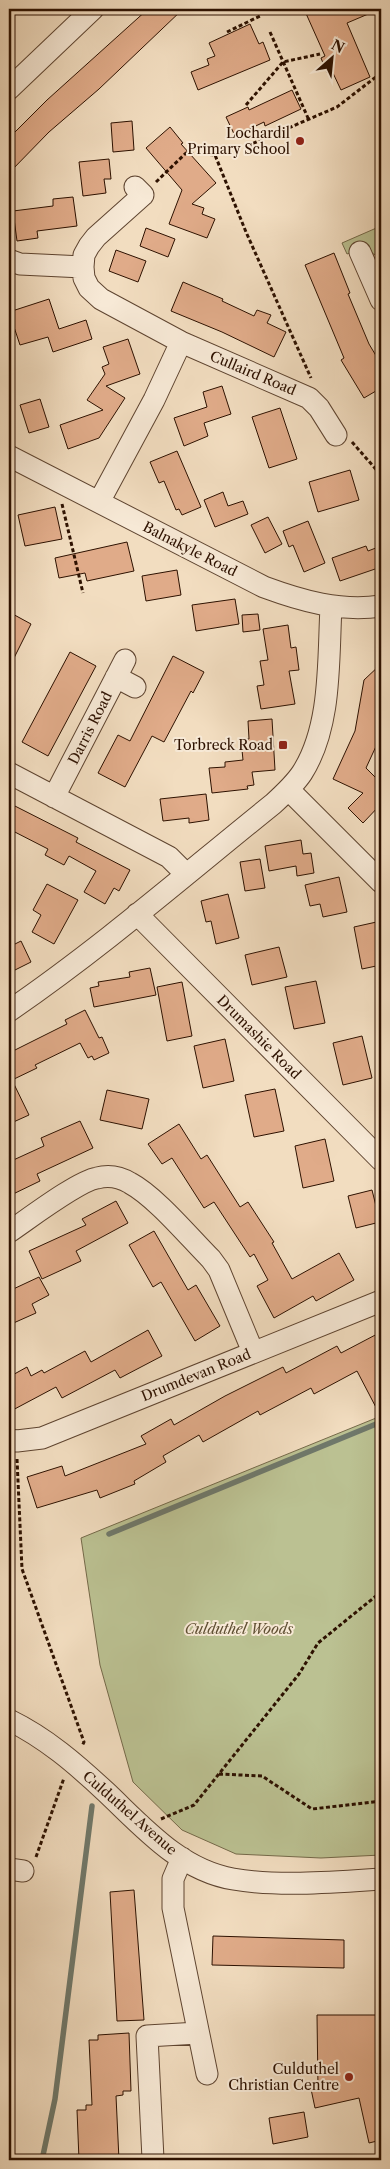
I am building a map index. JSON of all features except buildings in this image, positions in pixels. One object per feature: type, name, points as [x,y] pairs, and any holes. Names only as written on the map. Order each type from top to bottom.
[{"type":"street","points":[[10,98],[93,9]]},
{"type":"street","points":[[9,260],[20,264],[83,267],[84,255],[96,237],[139,191]]},
{"type":"street","points":[[370,261],[381,300]]},
{"type":"street","name":"Cullaird Road","points":[[83,267],[84,278],[89,288],[101,299],[182,342],[308,398],[346,438]]},
{"type":"street","points":[[99,502],[154,400],[182,342]]},
{"type":"street","name":"Balnakyle Road","points":[[9,456],[264,587],[298,600],[331,607],[381,606]]},
{"type":"street","points":[[9,1011],[56,979],[137,914],[289,790],[302,774],[320,733],[325,707],[331,607]]},
{"type":"street","name":"Darris Road","points":[[54,797],[121,668],[136,687]]},
{"type":"street","points":[[9,773],[169,857],[186,874]]},
{"type":"street","points":[[289,790],[381,882]]},
{"type":"street","name":"Drumashie Road","points":[[137,914],[381,1160]]},
{"type":"street","points":[[9,1232],[80,1185],[95,1178],[113,1177],[129,1182],[144,1192],[211,1259],[219,1270],[253,1352]]},
{"type":"street","name":"Drumdevan Road","points":[[13,1440],[42,1438],[381,1301]]},
{"type":"street","name":"Culduthel Avenue","points":[[9,1720],[50,1742],[142,1827],[182,1858],[206,1871],[233,1879],[308,1882],[381,1878]]},
{"type":"street","points":[[182,1858],[174,1879],[173,1908],[207,2074]]},
{"type":"street","points":[[153,2159],[147,2036],[198,2033]]},
{"type":"path","points":[[226,32],[260,16]]},
{"type":"path","points":[[270,32],[308,118]]},
{"type":"path","points":[[246,105],[283,62],[320,54]]},
{"type":"path","points":[[247,146],[337,107],[381,73]]},
{"type":"path","points":[[139,191],[186,153],[215,155],[246,232],[311,380]]},
{"type":"path","points":[[346,438],[381,475]]},
{"type":"path","points":[[57,482],[83,593]]},
{"type":"path","points":[[13,1440],[22,1569],[84,1742],[65,1775],[32,1868],[16,1870]]},
{"type":"path","points":[[142,1827],[194,1805],[299,1674],[318,1643],[381,1592]]},
{"type":"path","points":[[219,1774],[262,1776],[312,1809],[381,1801]]},
{"type":"green space","points":[[381,226],[381,256],[373,254],[368,246],[347,254],[342,243]]},
{"type":"green space","name":"Culduthel Woods","points":[[381,1416],[381,1855],[321,1858],[236,1854],[182,1830],[133,1782],[100,1665],[81,1538]]},
{"type":"waterway","points":[[109,1534],[381,1422]]},
{"type":"waterway","points":[[42,2160],[55,2099],[92,1806]]},
{"type":"place","name":"Lochardil Primary School","points":[[300,141]]},
{"type":"place","name":"Torbreck Road","points":[[283,745]]},
{"type":"place","name":"Culduthel Christian Centre","points":[[349,2077]]}]
